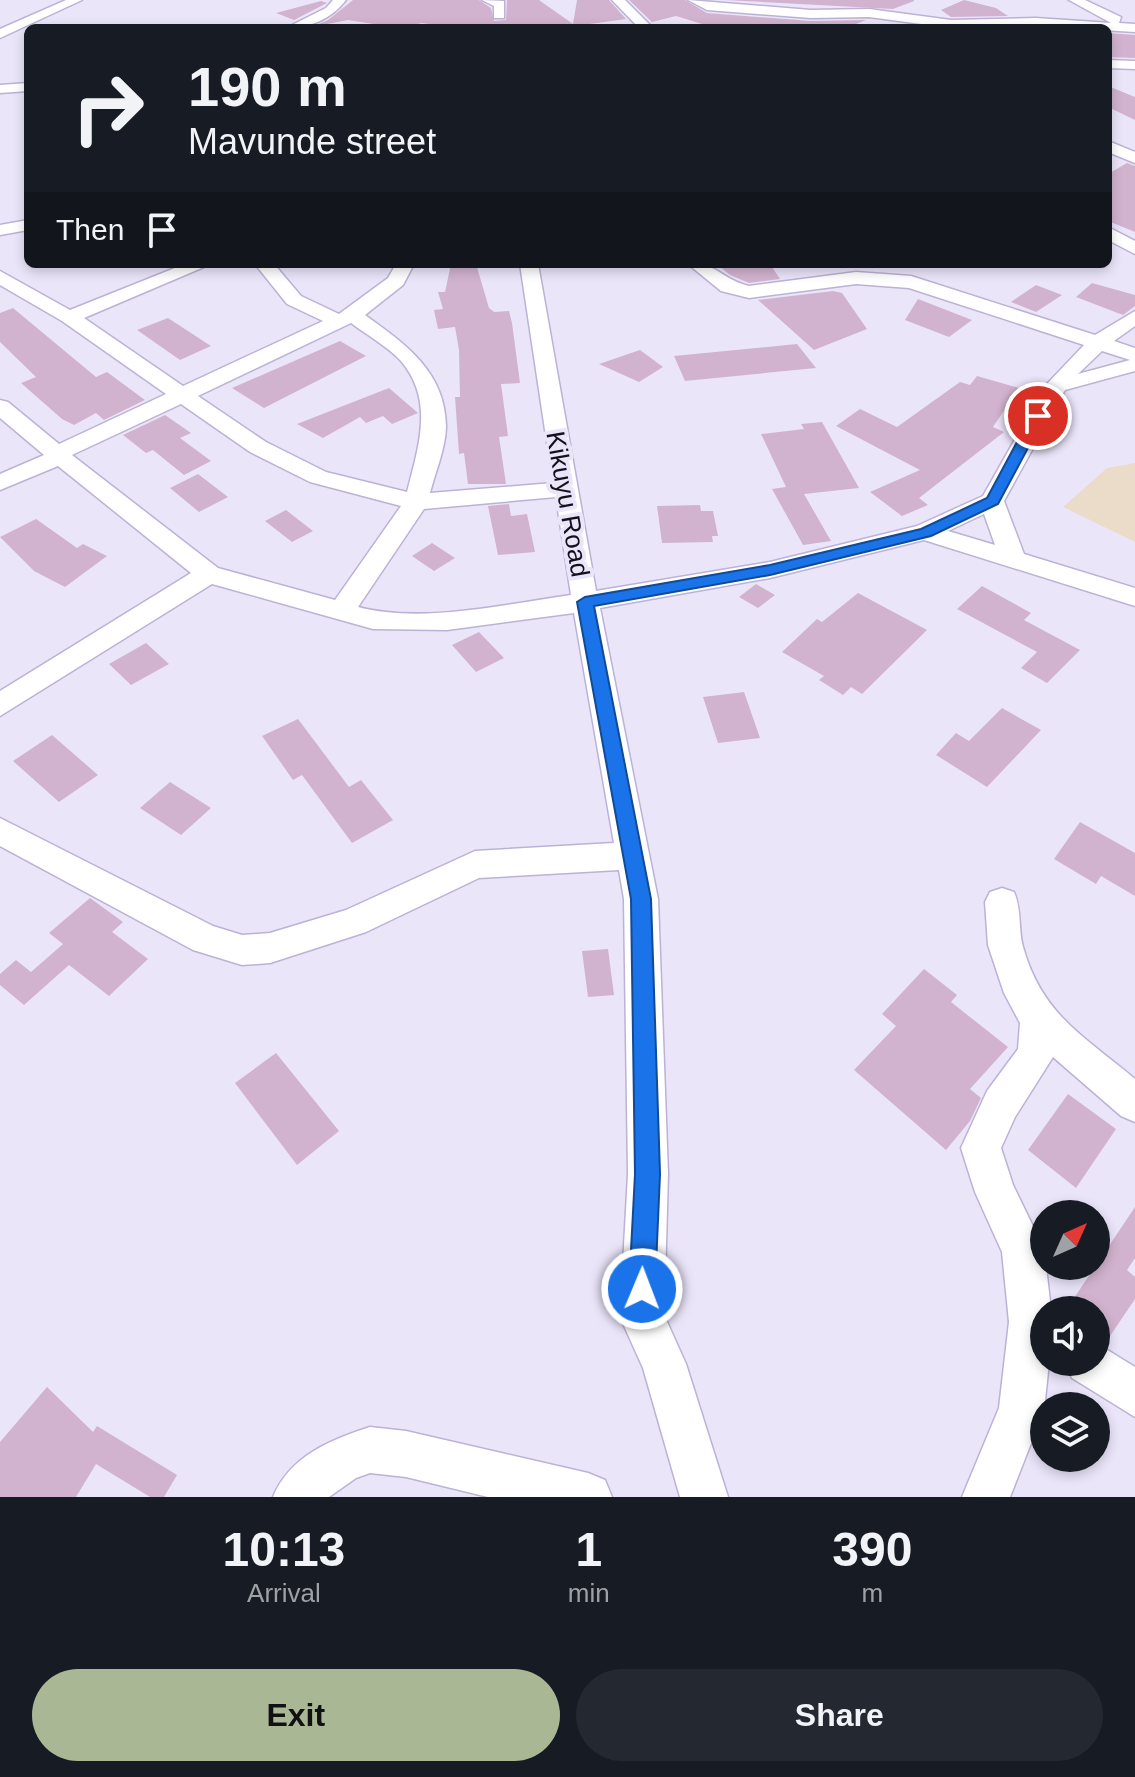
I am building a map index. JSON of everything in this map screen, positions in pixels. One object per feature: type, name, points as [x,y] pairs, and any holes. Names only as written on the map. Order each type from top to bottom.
[{"type":"street","points":[[0,34],[76,0]]},
{"type":"street","points":[[302,24],[330,11],[340,0]]},
{"type":"street","points":[[488,0],[500,4],[499,15]]},
{"type":"street","points":[[618,0],[642,24]]},
{"type":"street","points":[[694,0],[707,6],[811,14],[869,13],[951,24],[1003,24]]},
{"type":"street","points":[[1075,0],[1115,19],[1115,25]]},
{"type":"street","points":[[957,8],[1003,24]]},
{"type":"street","points":[[1112,25],[1135,28]]},
{"type":"street","points":[[1112,64],[1135,65]]},
{"type":"street","points":[[0,89],[24,87]]},
{"type":"street","points":[[1112,148],[1135,158]]},
{"type":"street","points":[[0,230],[24,226]]},
{"type":"street","points":[[1112,235],[1135,249]]},
{"type":"street","points":[[69,317],[192,268]]},
{"type":"street","points":[[267,268],[294,300],[346,319],[407,355],[425,380],[435,427],[416,502],[341,612]]},
{"type":"street","points":[[0,483],[346,319],[396,281],[403,268]]},
{"type":"street","name":"Kikuyu Road","points":[[530,268],[565,489],[641,899],[648,1174],[642,1317],[664,1364],[704,1497]]},
{"type":"street","points":[[702,268],[738,291],[856,278],[911,282],[1098,343],[1134,358]]},
{"type":"street","points":[[0,277],[69,317],[288,464],[318,477],[416,502],[565,489]]},
{"type":"street","points":[[0,407],[209,574],[341,612],[405,623],[447,621],[585,602],[770,570],[925,532],[992,501],[1056,386],[1098,343],[1134,318]]},
{"type":"street","points":[[1134,318],[1134,358]]},
{"type":"street","points":[[1056,386],[1134,358]]},
{"type":"street","points":[[992,501],[1013,559]]},
{"type":"street","points":[[925,532],[1135,597]]},
{"type":"street","points":[[0,705],[101,638],[209,574]]},
{"type":"street","points":[[0,831],[205,939],[242,950],[270,948],[354,922],[475,865],[635,855]]},
{"type":"street","points":[[1002,902],[1005,945],[1022,993],[1038,1021],[1135,1103]]},
{"type":"street","points":[[1031,1296],[1023,1249],[995,1192],[981,1148],[1001,1104],[1036,1054],[1038,1021]]},
{"type":"street","points":[[986,1497],[1022,1408],[1030,1365]]},
{"type":"street","points":[[1109,1376],[1135,1394]]},
{"type":"street","points":[[297,1497],[313,1479],[343,1459],[370,1450],[406,1454],[588,1497]]},
{"type":"shaded area","points":[[1135,463],[1135,542],[1063,507],[1107,468]]},
{"type":"building","points":[[353,0],[479,0],[491,8],[494,21],[506,20],[507,0],[539,0],[573,24],[374,24],[348,20],[319,24]]},
{"type":"building","points":[[577,0],[609,0],[626,19],[573,24]]},
{"type":"building","points":[[629,0],[685,0],[707,13],[811,21],[866,20],[856,24],[702,24],[676,16],[652,22]]},
{"type":"building","points":[[725,0],[914,0],[914,1],[893,9]]},
{"type":"building","points":[[964,0],[996,8],[1008,16],[951,17],[941,10]]},
{"type":"building","points":[[321,1],[327,3],[294,20],[276,13]]},
{"type":"building","points":[[1112,33],[1135,35],[1135,58],[1112,57]]},
{"type":"building","points":[[1112,88],[1135,97],[1135,120],[1112,109]]},
{"type":"building","points":[[1127,163],[1135,166],[1135,232],[1112,223],[1112,172]]},
{"type":"building","points":[[450,268],[477,268],[489,308],[494,312],[509,311],[520,383],[501,384],[508,436],[499,437],[506,484],[468,484],[464,453],[459,454],[455,397],[460,397],[459,350],[455,327],[438,329],[434,310],[443,309],[438,292],[445,292]]},
{"type":"building","points":[[722,268],[773,268],[780,279],[749,283]]},
{"type":"building","points":[[1092,283],[1135,295],[1135,306],[1123,315],[1076,297]]},
{"type":"building","points":[[1036,285],[1062,295],[1036,312],[1011,302]]},
{"type":"building","points":[[833,291],[842,293],[867,329],[814,350],[758,300]]},
{"type":"building","points":[[918,299],[972,320],[949,337],[905,320]]},
{"type":"building","points":[[13,308],[96,377],[107,372],[145,400],[104,420],[96,413],[74,425],[62,419],[21,383],[36,377],[0,342],[0,313]]},
{"type":"building","points":[[168,318],[211,346],[180,360],[137,330]]},
{"type":"building","points":[[340,341],[366,356],[264,408],[232,388]]},
{"type":"building","points":[[797,344],[816,368],[685,381],[674,356]]},
{"type":"building","points":[[640,350],[663,367],[639,382],[599,364]]},
{"type":"building","points":[[977,376],[1019,388],[993,427],[1004,432],[919,498],[928,505],[902,516],[870,492],[920,470],[836,426],[860,409],[897,427],[960,382],[970,385]]},
{"type":"building","points":[[389,388],[418,413],[392,424],[383,416],[366,423],[360,417],[323,438],[297,424]]},
{"type":"building","points":[[165,415],[191,433],[180,438],[211,461],[184,475],[153,450],[146,453],[123,435]]},
{"type":"building","points":[[822,422],[859,488],[804,494],[831,541],[803,545],[772,489],[786,487],[761,434],[804,429],[801,424]]},
{"type":"building","points":[[198,474],[228,497],[199,512],[170,488]]},
{"type":"building","points":[[509,504],[511,516],[527,514],[535,552],[498,555],[488,506]]},
{"type":"building","points":[[700,505],[701,511],[713,511],[718,536],[712,536],[713,542],[662,543],[657,506]]},
{"type":"building","points":[[286,510],[313,531],[292,542],[265,521]]},
{"type":"building","points":[[36,519],[77,548],[83,544],[107,556],[65,587],[34,571],[0,537]]},
{"type":"building","points":[[432,543],[455,558],[434,571],[412,556]]},
{"type":"building","points":[[756,584],[775,595],[758,608],[739,597]]},
{"type":"building","points":[[982,586],[1031,613],[1024,620],[1080,650],[1047,683],[1021,668],[1037,652],[957,609]]},
{"type":"building","points":[[858,593],[927,630],[862,694],[851,687],[843,695],[819,680],[824,676],[782,652],[817,619],[822,622]]},
{"type":"building","points":[[479,632],[504,658],[476,672],[452,645]]},
{"type":"building","points":[[146,643],[169,664],[131,685],[109,664]]},
{"type":"building","points":[[744,692],[760,738],[718,743],[703,697]]},
{"type":"building","points":[[1002,708],[1041,730],[987,787],[936,755],[956,733],[969,741]]},
{"type":"building","points":[[298,719],[349,787],[361,780],[393,820],[352,843],[302,775],[293,780],[262,736]]},
{"type":"building","points":[[52,735],[98,775],[59,802],[13,761]]},
{"type":"building","points":[[170,782],[211,808],[181,835],[140,808]]},
{"type":"building","points":[[1080,822],[1135,853],[1135,896],[1101,876],[1096,884],[1054,859]]},
{"type":"building","points":[[90,898],[123,922],[112,932],[148,959],[109,996],[69,965],[24,1005],[0,985],[0,974],[16,960],[31,972],[63,944],[49,933]]},
{"type":"building","points":[[608,949],[614,995],[588,997],[582,951]]},
{"type":"building","points":[[924,969],[957,995],[951,1002],[1008,1047],[970,1089],[981,1098],[970,1121],[946,1150],[854,1070],[896,1026],[882,1014]]},
{"type":"building","points":[[276,1053],[339,1131],[297,1165],[235,1083]]},
{"type":"building","points":[[1068,1094],[1116,1129],[1076,1188],[1028,1150]]},
{"type":"building","points":[[1135,1207],[1135,1258],[1127,1270],[1135,1277],[1135,1299],[1110,1336],[1110,1296],[1075,1296],[1086,1280],[1110,1280],[1110,1244]]},
{"type":"building","points":[[47,1387],[93,1432],[97,1426],[177,1475],[164,1497],[150,1497],[96,1464],[76,1497],[0,1497],[0,1442]]},
{"type":"route","points":[[642,1289],[648,1174],[641,899],[585,602],[770,570],[879,546],[925,532],[992,501],[1038,416]]}]
